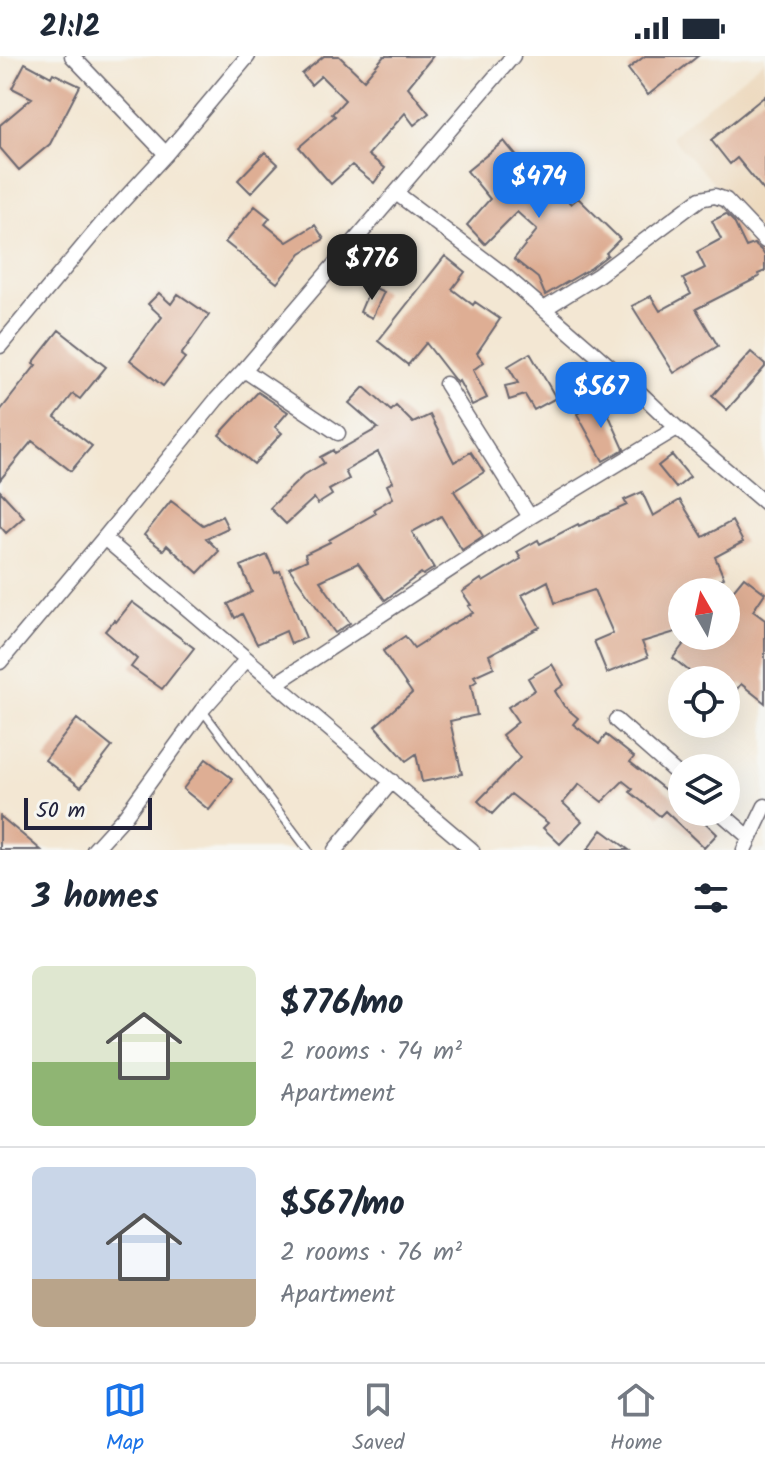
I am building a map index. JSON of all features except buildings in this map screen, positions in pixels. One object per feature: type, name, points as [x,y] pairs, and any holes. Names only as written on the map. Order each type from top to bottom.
[{"type":"street","points":[[72,56],[166,154]]},
{"type":"street","points":[[0,346],[248,56]]},
{"type":"street","points":[[0,662],[216,400],[513,56]]},
{"type":"street","points":[[396,193],[502,273],[765,503]]},
{"type":"street","points":[[544,309],[597,276],[700,199],[715,196],[726,200],[765,241]]},
{"type":"street","points":[[244,370],[338,433]]},
{"type":"street","points":[[446,384],[530,517]]},
{"type":"street","points":[[277,683],[530,517],[677,428]]},
{"type":"street","points":[[104,538],[472,850]]},
{"type":"street","points":[[94,850],[125,816],[202,710],[247,659]]},
{"type":"street","points":[[616,720],[668,766]]},
{"type":"street","points":[[335,850],[392,781]]},
{"type":"street","points":[[732,826],[747,844],[765,806]]},
{"type":"lane","points":[[202,710],[308,850]]},
{"type":"shaded area","points":[[765,60],[765,238],[671,137]]}]
